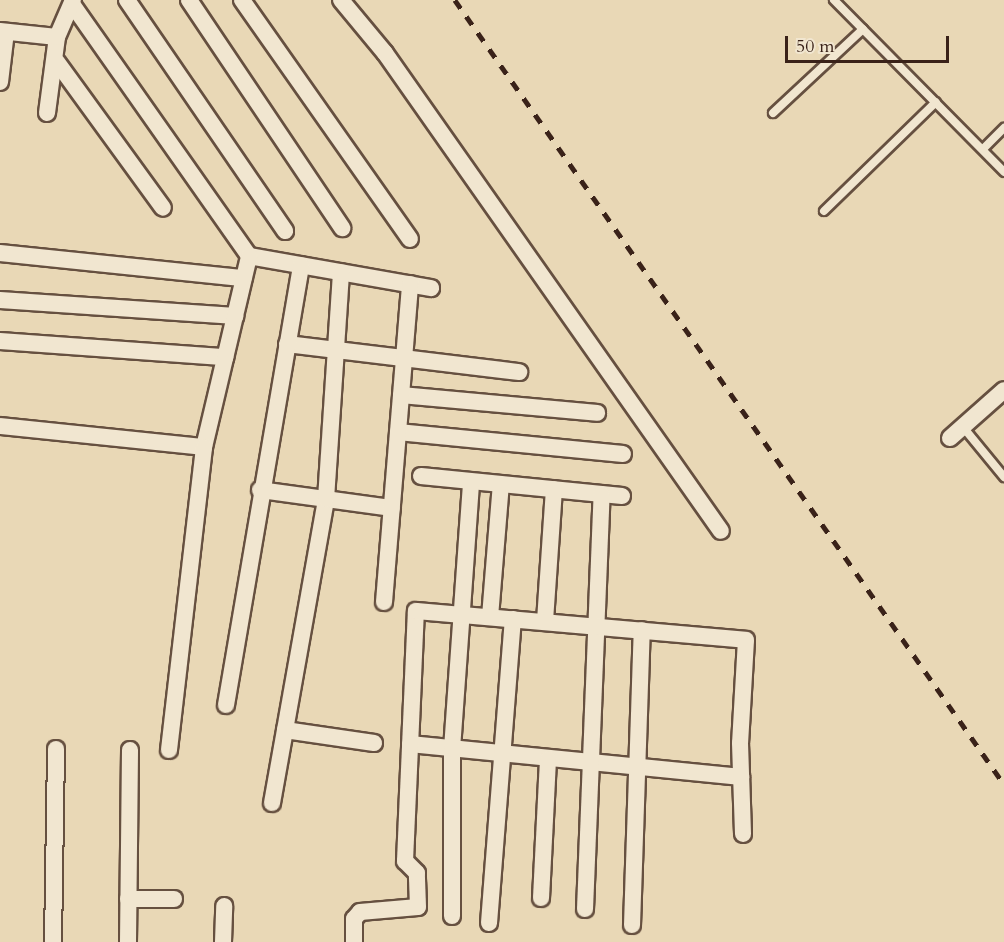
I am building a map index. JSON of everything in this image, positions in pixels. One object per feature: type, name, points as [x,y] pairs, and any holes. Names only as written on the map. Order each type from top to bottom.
[{"type":"street","points":[[127,0],[285,231]]},
{"type":"street","points":[[189,0],[342,228]]},
{"type":"street","points":[[242,0],[410,238]]},
{"type":"street","points":[[340,0],[392,62],[721,531]]},
{"type":"street","points":[[47,113],[57,62],[57,37],[73,2]]},
{"type":"street","points":[[73,2],[249,256],[431,288]]},
{"type":"street","points":[[0,82],[3,32],[57,37]]},
{"type":"street","points":[[57,62],[163,208]]},
{"type":"street","points":[[0,253],[244,278]]},
{"type":"street","points":[[169,750],[204,447],[249,256]]},
{"type":"street","points":[[226,705],[260,490],[301,265]]},
{"type":"street","points":[[272,803],[326,499],[340,272]]},
{"type":"street","points":[[384,603],[410,284]]},
{"type":"street","points":[[0,300],[235,316]]},
{"type":"street","points":[[0,341],[225,357]]},
{"type":"street","points":[[287,344],[519,372]]},
{"type":"street","points":[[950,438],[1004,390]]},
{"type":"street","points":[[401,394],[597,413]]},
{"type":"street","points":[[0,426],[204,447]]},
{"type":"street","points":[[398,432],[623,453]]},
{"type":"street","points":[[421,476],[622,496]]},
{"type":"street","points":[[452,916],[452,749],[471,482]]},
{"type":"street","points":[[490,617],[501,484]]},
{"type":"street","points":[[545,621],[554,489]]},
{"type":"street","points":[[260,490],[392,508]]},
{"type":"street","points":[[585,909],[589,762],[602,494]]},
{"type":"street","points":[[354,942],[354,919],[360,912],[418,908],[417,873],[405,861],[416,611],[461,613],[746,640],[741,777],[743,834]]},
{"type":"street","points":[[489,923],[513,619]]},
{"type":"street","points":[[632,925],[634,766],[642,630]]},
{"type":"street","points":[[285,730],[374,743]]},
{"type":"street","points":[[410,744],[741,777]]},
{"type":"street","points":[[53,942],[56,749]]},
{"type":"street","points":[[128,942],[130,750]]},
{"type":"street","points":[[541,898],[548,759]]},
{"type":"street","points":[[128,899],[174,899]]},
{"type":"street","points":[[223,942],[224,906]]},
{"type":"lane","points":[[834,0],[1004,172]]},
{"type":"lane","points":[[773,114],[863,29]]},
{"type":"lane","points":[[824,210],[936,102]]},
{"type":"lane","points":[[983,149],[1004,128]]},
{"type":"lane","points":[[963,426],[1004,477]]},
{"type":"railway","points":[[455,0],[1004,784]]}]
